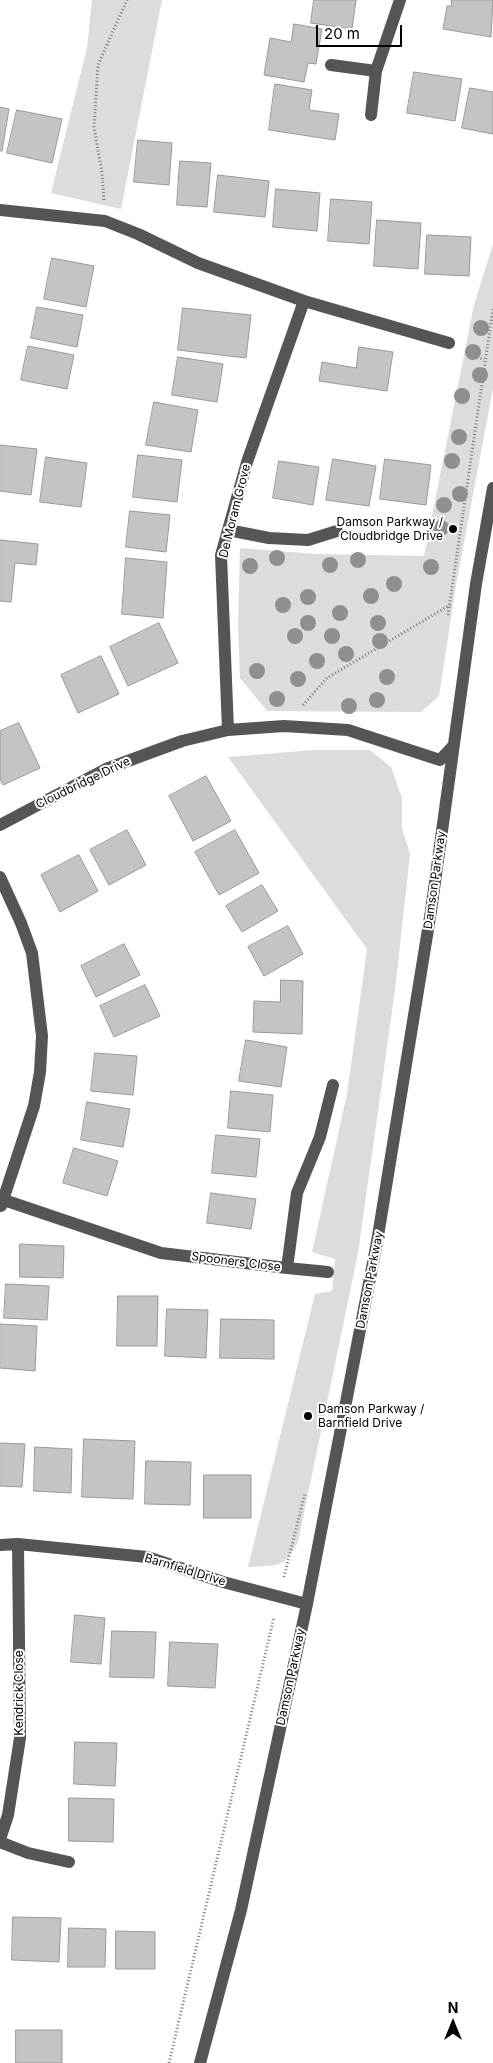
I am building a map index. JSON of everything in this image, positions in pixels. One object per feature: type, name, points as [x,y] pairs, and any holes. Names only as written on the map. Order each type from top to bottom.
[{"type":"street","points":[[371,115],[376,71],[400,0]]},
{"type":"street","points":[[331,65],[376,71]]},
{"type":"street","points":[[0,210],[106,221],[198,263],[304,301],[449,343]]},
{"type":"street","name":"De Moram Grove","points":[[228,730],[221,555],[247,462],[304,301]]},
{"type":"street","name":"Damson Parkway","points":[[200,2063],[241,1910],[307,1604],[377,1242],[429,921],[476,584],[493,488]]},
{"type":"street","points":[[228,530],[269,538],[308,540],[337,530]]},
{"type":"street","name":"Cloudbridge Drive","points":[[0,825],[106,769],[182,741],[228,730],[284,726],[348,730],[440,760],[454,745]]},
{"type":"street","points":[[0,877],[21,923],[32,954],[42,1036],[40,1072],[34,1106],[2,1204]]},
{"type":"street","name":"Spooners Close","points":[[2,1204],[160,1253],[287,1268],[297,1193],[320,1138],[333,1085]]},
{"type":"street","points":[[287,1268],[328,1272]]},
{"type":"street","name":"Barnfield Drive","points":[[0,1545],[18,1544],[147,1556],[223,1582],[307,1604]]},
{"type":"street","name":"Kendrick Close","points":[[18,1544],[20,1738],[8,1815],[0,1840],[28,1853],[69,1862]]},
{"type":"path","points":[[106,221],[102,173],[94,127],[98,65],[127,0]]},
{"type":"path","points":[[448,625],[449,606],[493,309]]},
{"type":"path","points":[[284,726],[328,678],[449,606],[476,584]]},
{"type":"path","points":[[169,2063],[306,1489]]},
{"type":"shaded area","points":[[92,0],[162,0],[121,209],[51,193],[87,48]]},
{"type":"shaded area","points":[[493,244],[493,388],[456,585],[439,696],[421,712],[267,711],[240,678],[238,626],[240,548],[316,554],[424,556],[474,305]]},
{"type":"shaded area","points":[[314,750],[370,750],[391,767],[402,798],[402,828],[410,854],[395,990],[358,1253],[298,1542],[283,1562],[273,1566],[248,1567],[315,1294],[332,1291],[335,1259],[312,1252],[347,1094],[367,949],[228,757]]},
{"type":"building","points":[[314,0],[356,0],[352,29],[311,23]]},
{"type":"building","points":[[452,0],[493,0],[491,37],[443,29],[447,6],[451,6]]},
{"type":"building","points":[[294,24],[322,29],[316,64],[308,63],[304,82],[264,75],[270,38],[291,42]]},
{"type":"building","points":[[414,72],[462,79],[455,121],[407,113]]},
{"type":"building","points":[[275,84],[312,90],[309,110],[339,114],[335,140],[269,130]]},
{"type":"building","points":[[470,88],[493,92],[493,134],[462,128]]},
{"type":"building","points":[[0,107],[9,109],[2,151],[0,151]]},
{"type":"building","points":[[17,110],[62,119],[52,163],[7,153]]},
{"type":"building","points":[[138,140],[172,143],[169,185],[134,182]]},
{"type":"building","points":[[180,161],[211,163],[207,207],[177,205]]},
{"type":"building","points":[[218,175],[269,181],[265,217],[214,212]]},
{"type":"building","points":[[276,189],[320,193],[317,231],[273,227]]},
{"type":"building","points":[[331,199],[372,202],[369,244],[328,241]]},
{"type":"building","points":[[377,220],[421,223],[418,269],[374,266]]},
{"type":"building","points":[[427,235],[471,237],[469,276],[425,274]]},
{"type":"building","points":[[52,258],[94,266],[86,307],[44,299]]},
{"type":"building","points":[[37,307],[83,315],[77,347],[31,338]]},
{"type":"building","points":[[183,308],[251,315],[246,358],[178,350]]},
{"type":"building","points":[[28,346],[74,355],[67,389],[21,380]]},
{"type":"building","points":[[359,347],[393,352],[387,391],[319,381],[322,362],[356,368]]},
{"type":"building","points":[[178,357],[223,364],[217,402],[172,395]]},
{"type":"building","points":[[154,402],[198,410],[191,452],[146,445]]},
{"type":"building","points":[[0,445],[37,449],[31,495],[0,491]]},
{"type":"building","points":[[138,455],[182,460],[177,502],[133,497]]},
{"type":"building","points":[[46,457],[87,463],[81,507],[40,502]]},
{"type":"building","points":[[333,459],[376,466],[369,506],[326,500]]},
{"type":"building","points":[[385,459],[431,465],[426,505],[380,499]]},
{"type":"building","points":[[279,461],[319,467],[313,505],[273,498]]},
{"type":"building","points":[[130,511],[170,515],[166,552],[126,547]]},
{"type":"building","points":[[0,540],[38,544],[36,565],[15,563],[11,602],[0,601]]},
{"type":"building","points":[[126,558],[167,562],[163,618],[122,614]]},
{"type":"building","points":[[159,623],[178,663],[128,686],[110,647]]},
{"type":"building","points":[[101,656],[119,694],[78,713],[61,675]]},
{"type":"building","points":[[19,723],[40,768],[3,785],[0,779],[0,731]]},
{"type":"building","points":[[206,776],[231,821],[193,841],[169,796]]},
{"type":"building","points":[[127,830],[146,865],[109,885],[90,850]]},
{"type":"building","points":[[235,830],[259,873],[219,895],[195,852]]},
{"type":"building","points":[[79,855],[98,891],[60,912],[41,875]]},
{"type":"building","points":[[262,885],[278,911],[242,932],[226,906]]},
{"type":"building","points":[[288,926],[303,954],[264,976],[248,947]]},
{"type":"building","points":[[124,944],[140,975],[96,997],[81,966]]},
{"type":"building","points":[[281,980],[303,981],[302,1034],[253,1032],[254,1001],[280,1002]]},
{"type":"building","points":[[145,985],[160,1016],[114,1037],[100,1006]]},
{"type":"building","points":[[246,1040],[287,1047],[281,1087],[239,1081]]},
{"type":"building","points":[[95,1053],[137,1056],[133,1095],[91,1091]]},
{"type":"building","points":[[231,1091],[273,1095],[270,1132],[228,1128]]},
{"type":"building","points":[[87,1102],[130,1109],[123,1147],[81,1140]]},
{"type":"building","points":[[216,1135],[260,1139],[256,1177],[212,1173]]},
{"type":"building","points":[[74,1148],[118,1161],[107,1196],[63,1183]]},
{"type":"building","points":[[211,1193],[256,1199],[251,1229],[207,1223]]},
{"type":"building","points":[[20,1244],[64,1246],[63,1278],[20,1277]]},
{"type":"building","points":[[6,1284],[49,1286],[47,1320],[4,1318]]},
{"type":"building","points":[[118,1296],[158,1296],[157,1346],[117,1346]]},
{"type":"building","points":[[167,1309],[208,1310],[206,1358],[165,1356]]},
{"type":"building","points":[[221,1319],[274,1320],[274,1359],[220,1358]]},
{"type":"building","points":[[0,1324],[37,1326],[35,1371],[0,1368]]},
{"type":"building","points":[[84,1439],[135,1441],[133,1499],[82,1497]]},
{"type":"building","points":[[0,1443],[25,1444],[22,1487],[0,1486]]},
{"type":"building","points":[[35,1447],[72,1449],[71,1493],[34,1491]]},
{"type":"building","points":[[146,1461],[191,1462],[190,1505],[145,1504]]},
{"type":"building","points":[[204,1475],[251,1475],[251,1518],[204,1518]]},
{"type":"building","points":[[75,1615],[105,1618],[101,1664],[71,1662]]},
{"type":"building","points":[[112,1631],[156,1632],[154,1678],[110,1677]]},
{"type":"building","points":[[170,1642],[218,1644],[215,1688],[168,1686]]},
{"type":"building","points":[[75,1742],[117,1743],[115,1786],[74,1784]]},
{"type":"building","points":[[69,1798],[114,1799],[113,1842],[69,1841]]},
{"type":"building","points":[[13,1917],[61,1918],[59,1962],[12,1960]]},
{"type":"building","points":[[69,1928],[106,1929],[105,1967],[68,1967]]},
{"type":"building","points":[[116,1931],[155,1932],[155,1969],[116,1969]]},
{"type":"building","points":[[16,2030],[62,2030],[62,2063],[16,2063]]},
{"type":"place","name":"Damson Parkway / Cloudbridge Drive","points":[[453,529]]},
{"type":"place","name":"Damson Parkway / Barnfield Drive","points":[[308,1416]]}]
